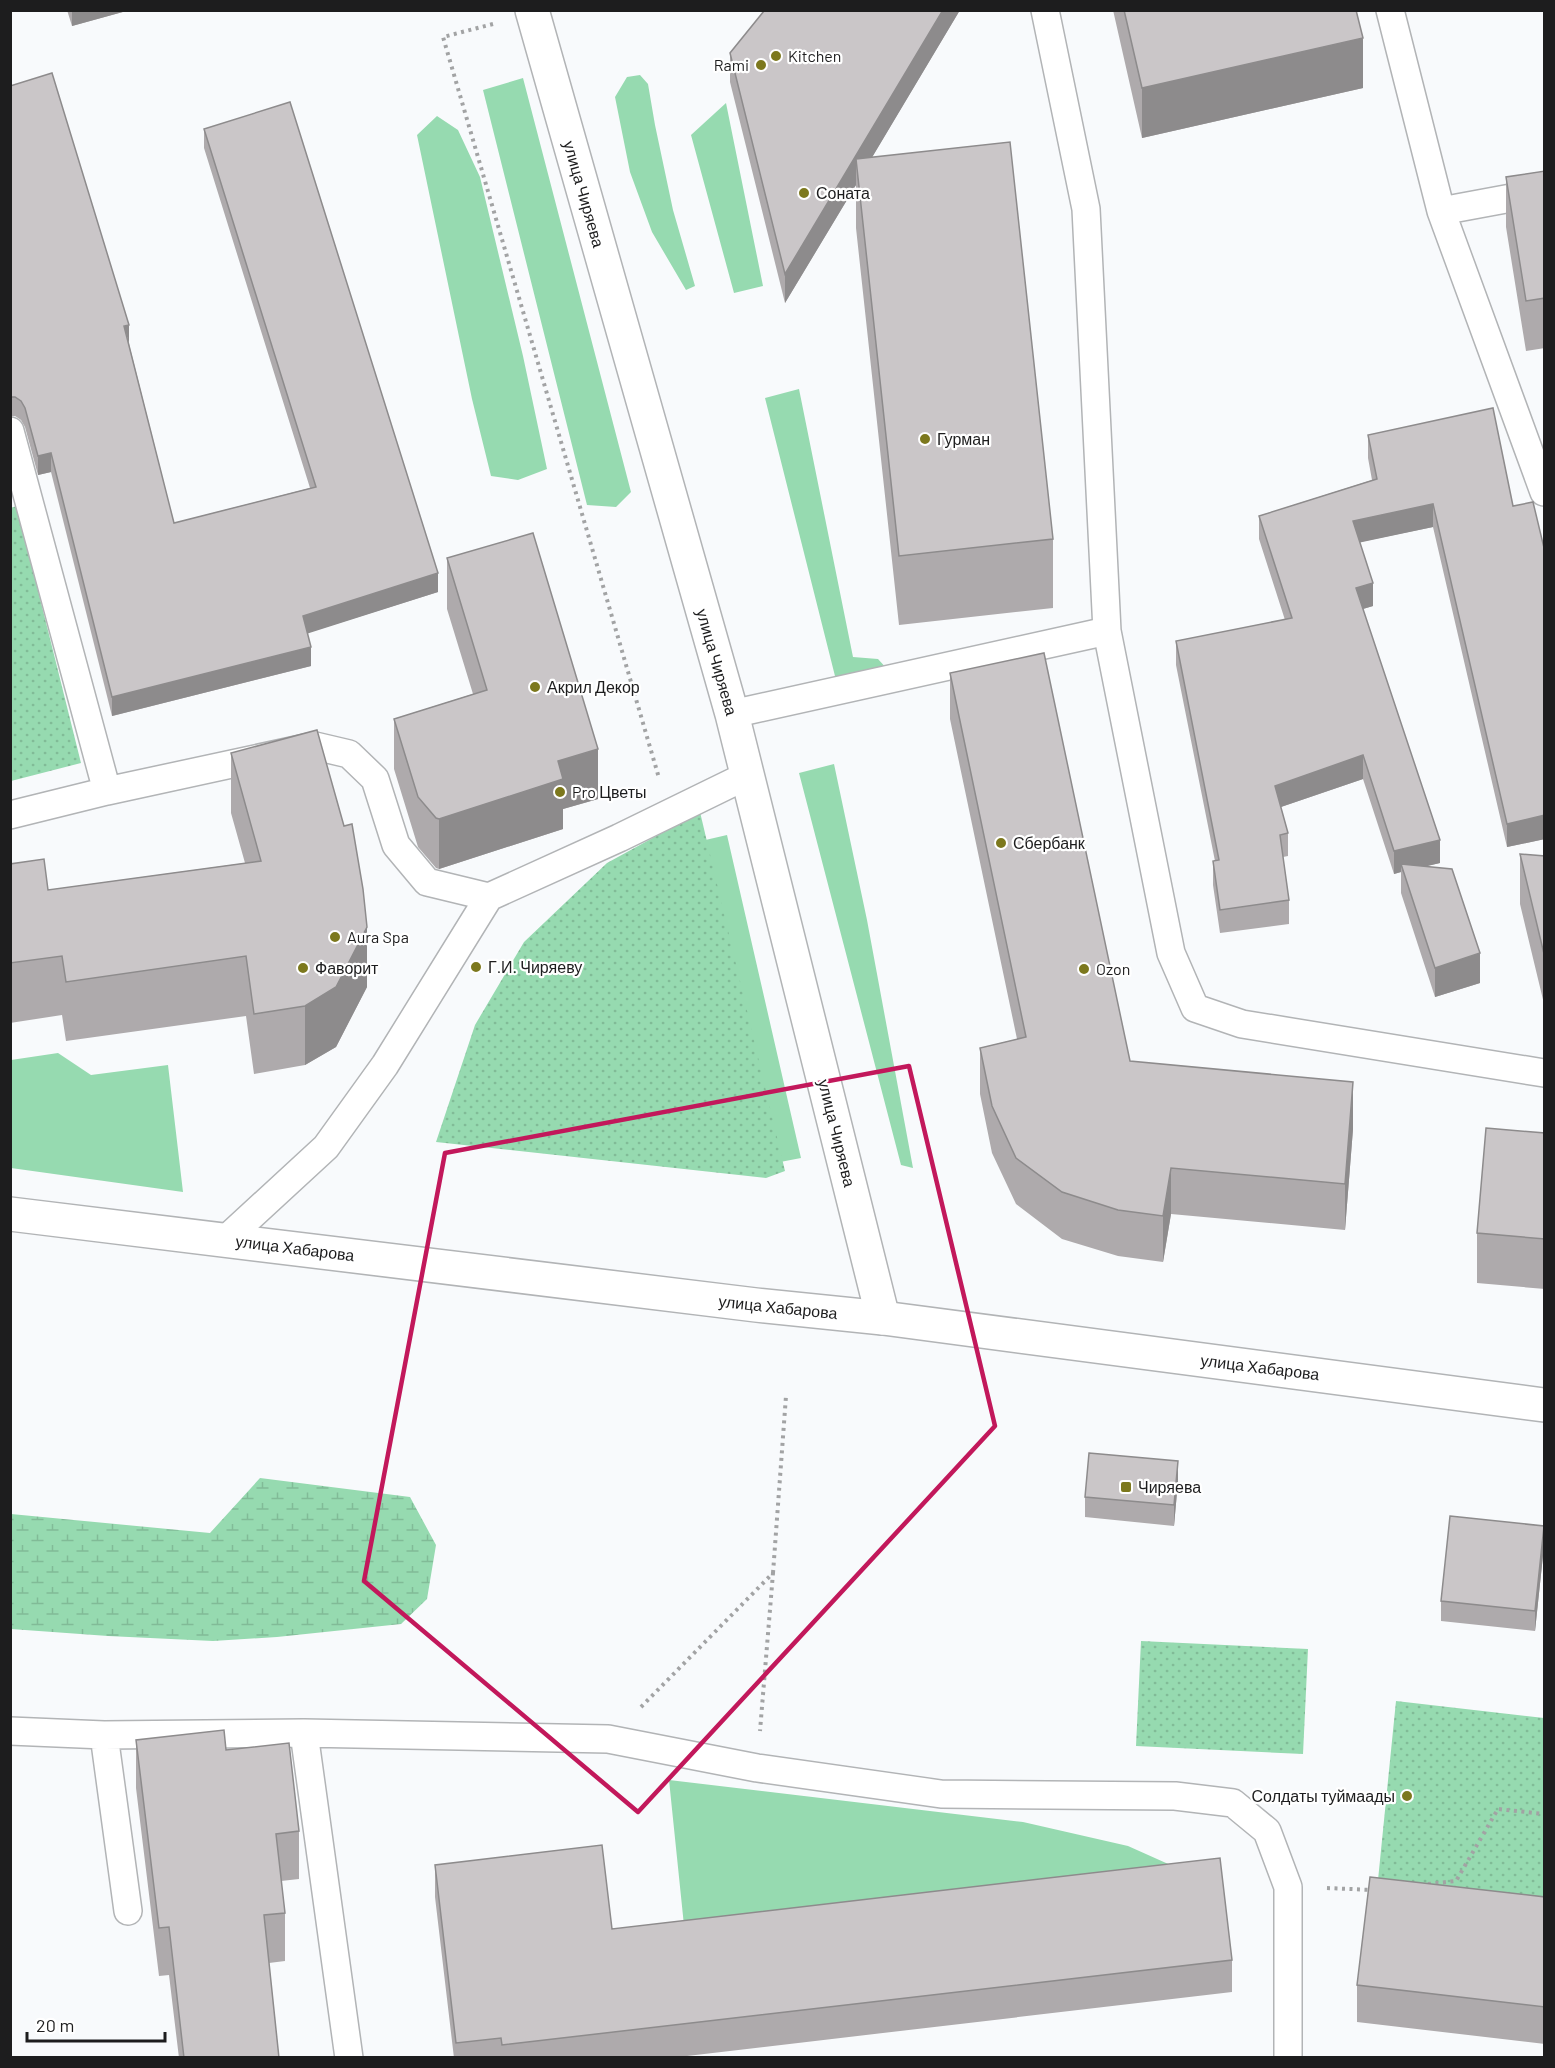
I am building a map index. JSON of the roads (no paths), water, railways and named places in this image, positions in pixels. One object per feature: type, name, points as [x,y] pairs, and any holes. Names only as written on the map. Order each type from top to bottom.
[{"type":"main road","name":"улица Чиряева","points":[[532,12],[732,714],[883,1318]]},
{"type":"main road","name":"улица Хабарова","points":[[10,1214],[756,1305],[883,1318],[1545,1405]]},
{"type":"lane","points":[[1045,10],[1086,209],[1107,631],[1171,952],[1195,1008],[1242,1024],[1545,1073]]},
{"type":"lane","points":[[1390,10],[1441,211],[1545,492]]},
{"type":"lane","points":[[1441,211],[1545,192]]},
{"type":"lane","points":[[10,431],[107,791]]},
{"type":"lane","points":[[732,714],[1107,631]]},
{"type":"lane","points":[[10,815],[107,791],[315,746],[349,754],[375,779],[396,845],[427,882],[489,897]]},
{"type":"lane","points":[[225,1240],[326,1147],[385,1065],[489,897],[748,775]]},
{"type":"lane","points":[[10,1731],[104,1736],[304,1733],[608,1739],[757,1768],[941,1794],[1175,1796],[1233,1803],[1267,1831],[1288,1887],[1287,2057]]},
{"type":"lane","points":[[304,1733],[349,2058]]},
{"type":"lane","points":[[104,1736],[128,1911]]},
{"type":"place","name":"Kitchen","points":[[776,56]]},
{"type":"place","name":"Rami","points":[[761,65]]},
{"type":"place","name":"Соната","points":[[804,193]]},
{"type":"place","name":"Гурман","points":[[925,439]]},
{"type":"place","name":"Акрил Декор","points":[[535,687]]},
{"type":"place","name":"Pro Цветы","points":[[560,792]]},
{"type":"place","name":"Сбербанк","points":[[1001,843]]},
{"type":"place","name":"Aura Spa","points":[[335,937]]},
{"type":"place","name":"Г.И. Чиряеву","points":[[476,967]]},
{"type":"place","name":"Фаворит","points":[[303,968]]},
{"type":"place","name":"Ozon","points":[[1084,969]]},
{"type":"place","name":"Чиряева","points":[[1126,1487]]},
{"type":"place","name":"Солдаты туймаады","points":[[1407,1796]]}]
